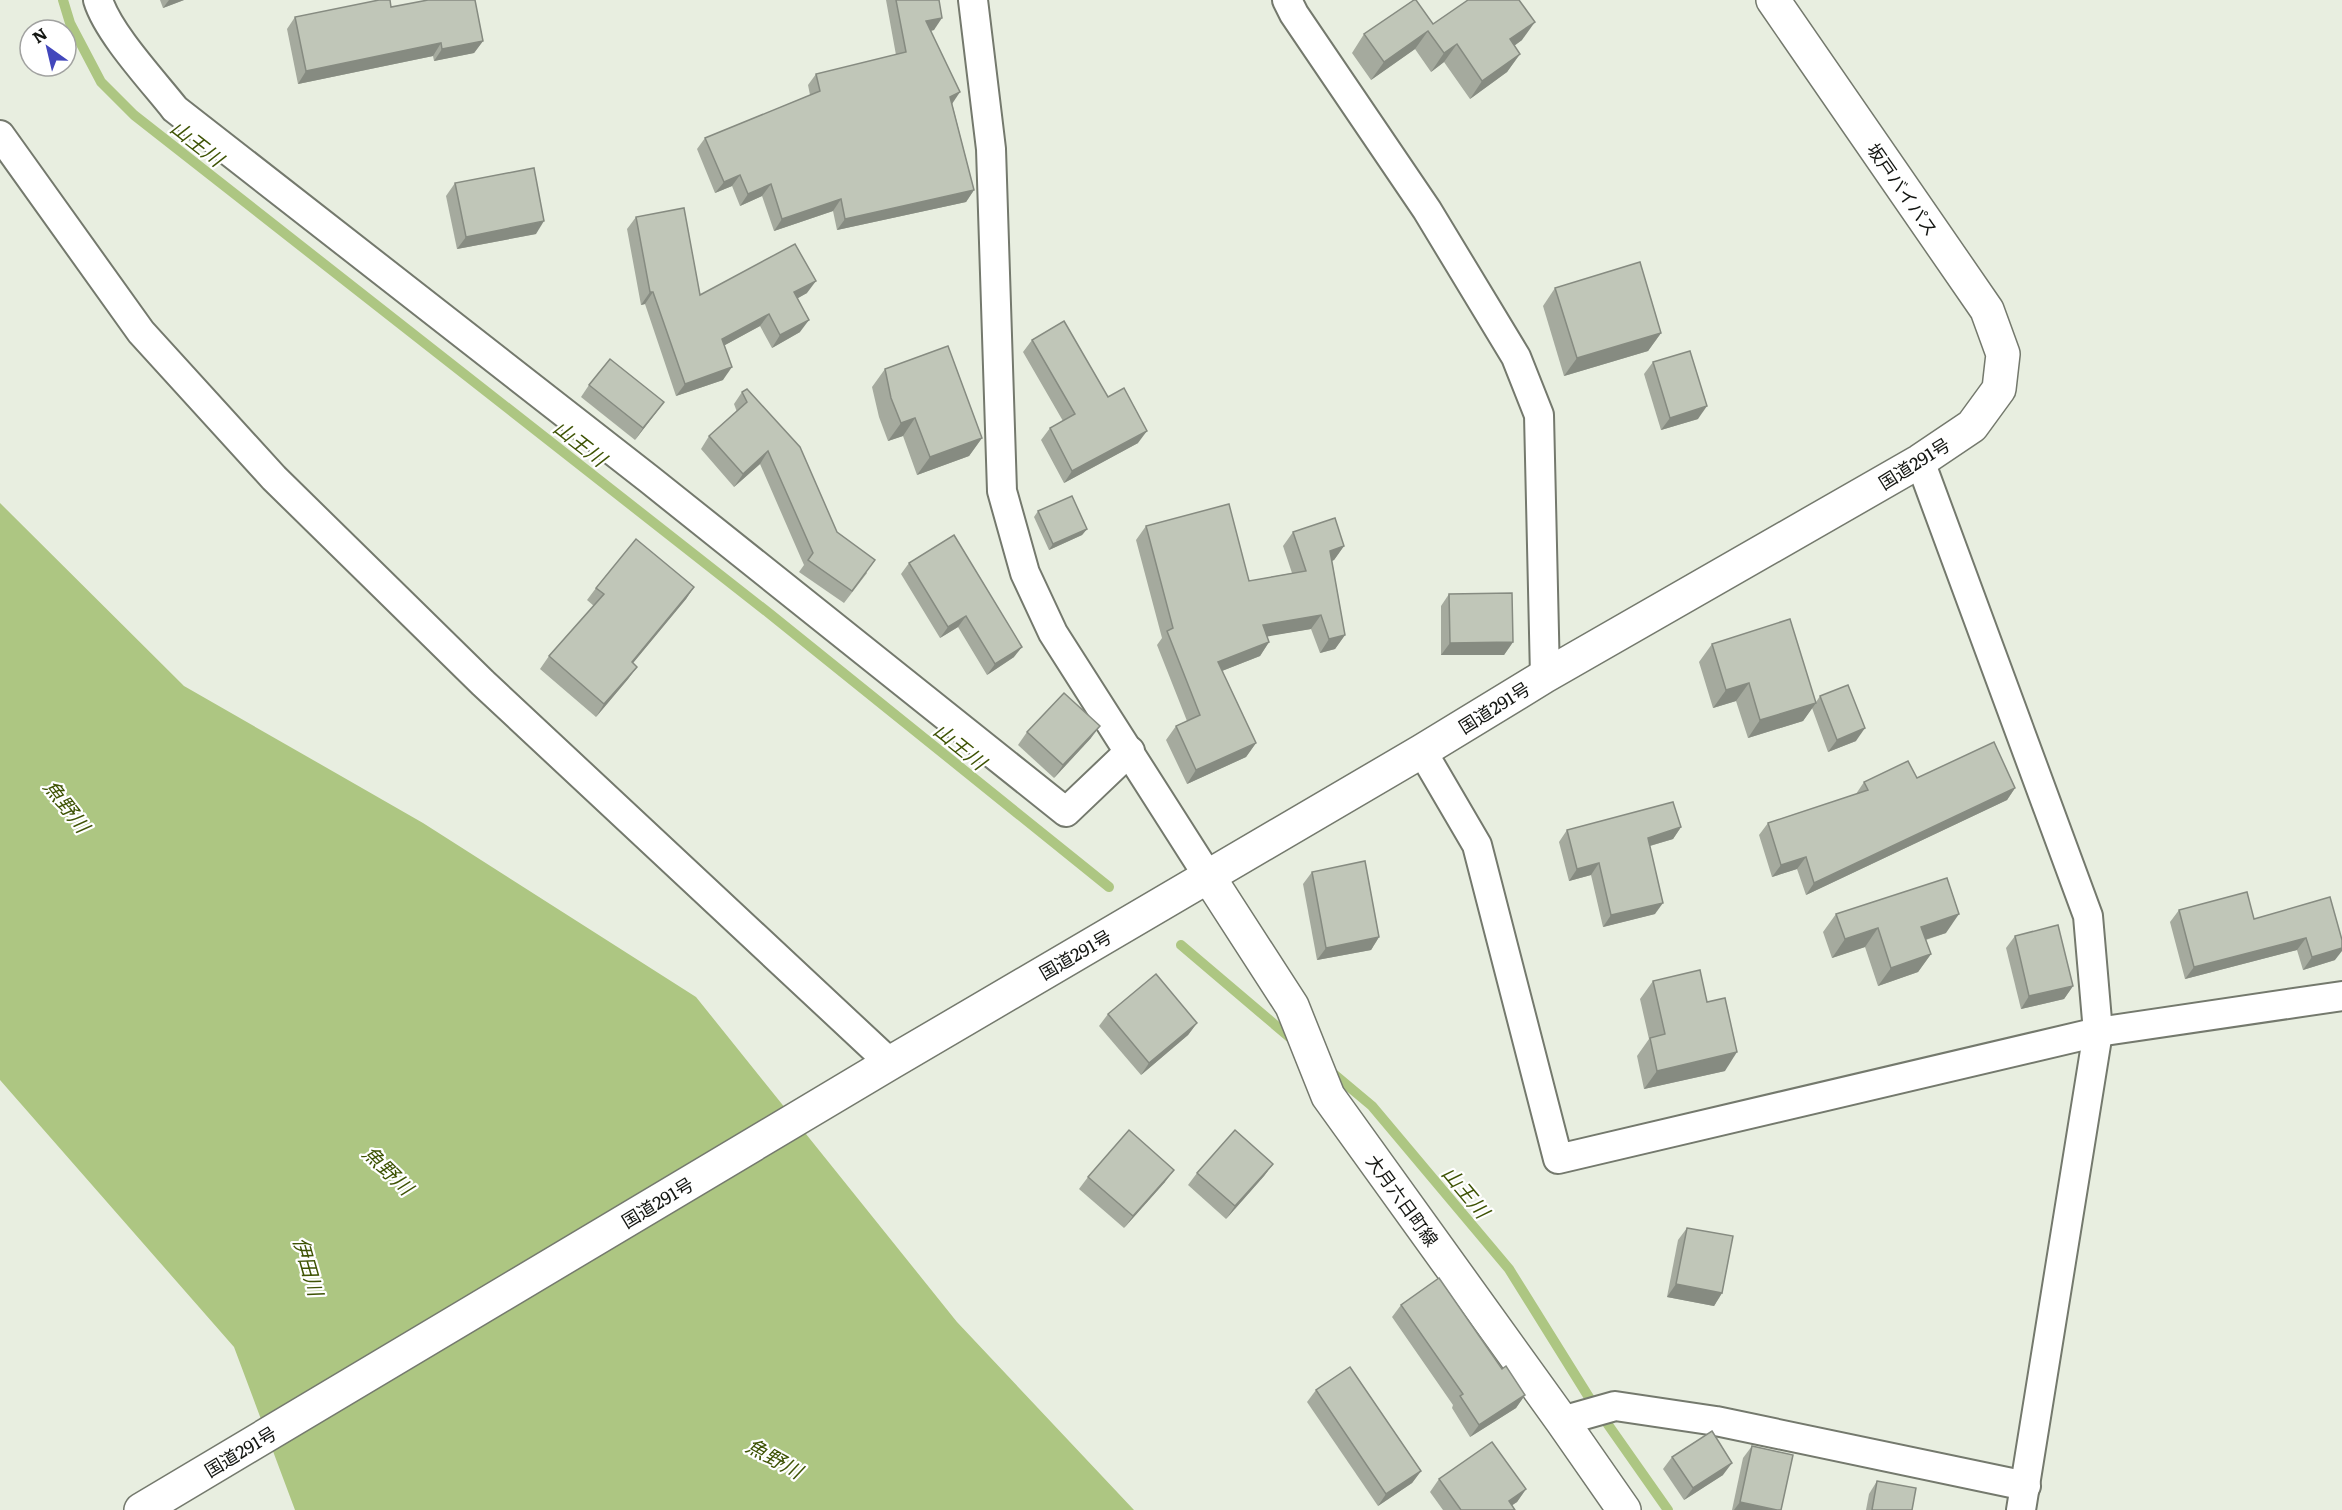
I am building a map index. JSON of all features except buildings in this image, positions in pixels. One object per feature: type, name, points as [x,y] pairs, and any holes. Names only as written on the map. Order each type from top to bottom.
[{"type":"main road","name":"坂戸バイパス","points":[[1773,0],[1987,310],[2003,354],[1999,389]]},
{"type":"main road","name":"国道291号","points":[[149,1505],[881,1068],[1422,752],[1545,676],[1920,461],[1972,426],[1999,389]]},
{"type":"main road","name":"大月六日町線","points":[[1208,876],[1292,1006],[1328,1096],[1624,1510]]},
{"type":"street","points":[[98,0],[101,9],[130,52],[175,109],[640,471],[1066,812],[1130,751]]},
{"type":"street","points":[[973,0],[990,148],[1002,491],[1025,573],[1053,633],[1208,876]]},
{"type":"street","points":[[1287,0],[1294,14],[1427,210],[1516,357],[1539,415],[1545,676]]},
{"type":"street","points":[[0,135],[141,332],[273,478],[881,1068]]},
{"type":"street","points":[[1562,1421],[1615,1406],[1716,1421],[2024,1498],[2098,1032],[2088,916],[1920,461]]},
{"type":"street","points":[[1422,752],[1477,845],[1558,1159],[2098,1032],[2342,996]]},
{"type":"water","points":[[0,503],[184,686],[423,823],[696,997],[957,1322],[1134,1510],[295,1510],[234,1347],[0,1080]]},
{"type":"waterway","name":"山王川","points":[[63,0],[70,23],[101,82],[134,115],[770,614],[1109,887]]},
{"type":"waterway","name":"山王川","points":[[1181,945],[1294,1041]]},
{"type":"waterway","name":"山王川","points":[[1329,1070],[1372,1106],[1509,1269],[1590,1399],[1668,1510]]},
{"type":"water label","name":"魚野川","points":[[68,805]]},
{"type":"water label","name":"魚野川","points":[[389,1169]]},
{"type":"water label","name":"伊田川","points":[[310,1266]]},
{"type":"water label","name":"魚野川","points":[[775,1457]]}]
